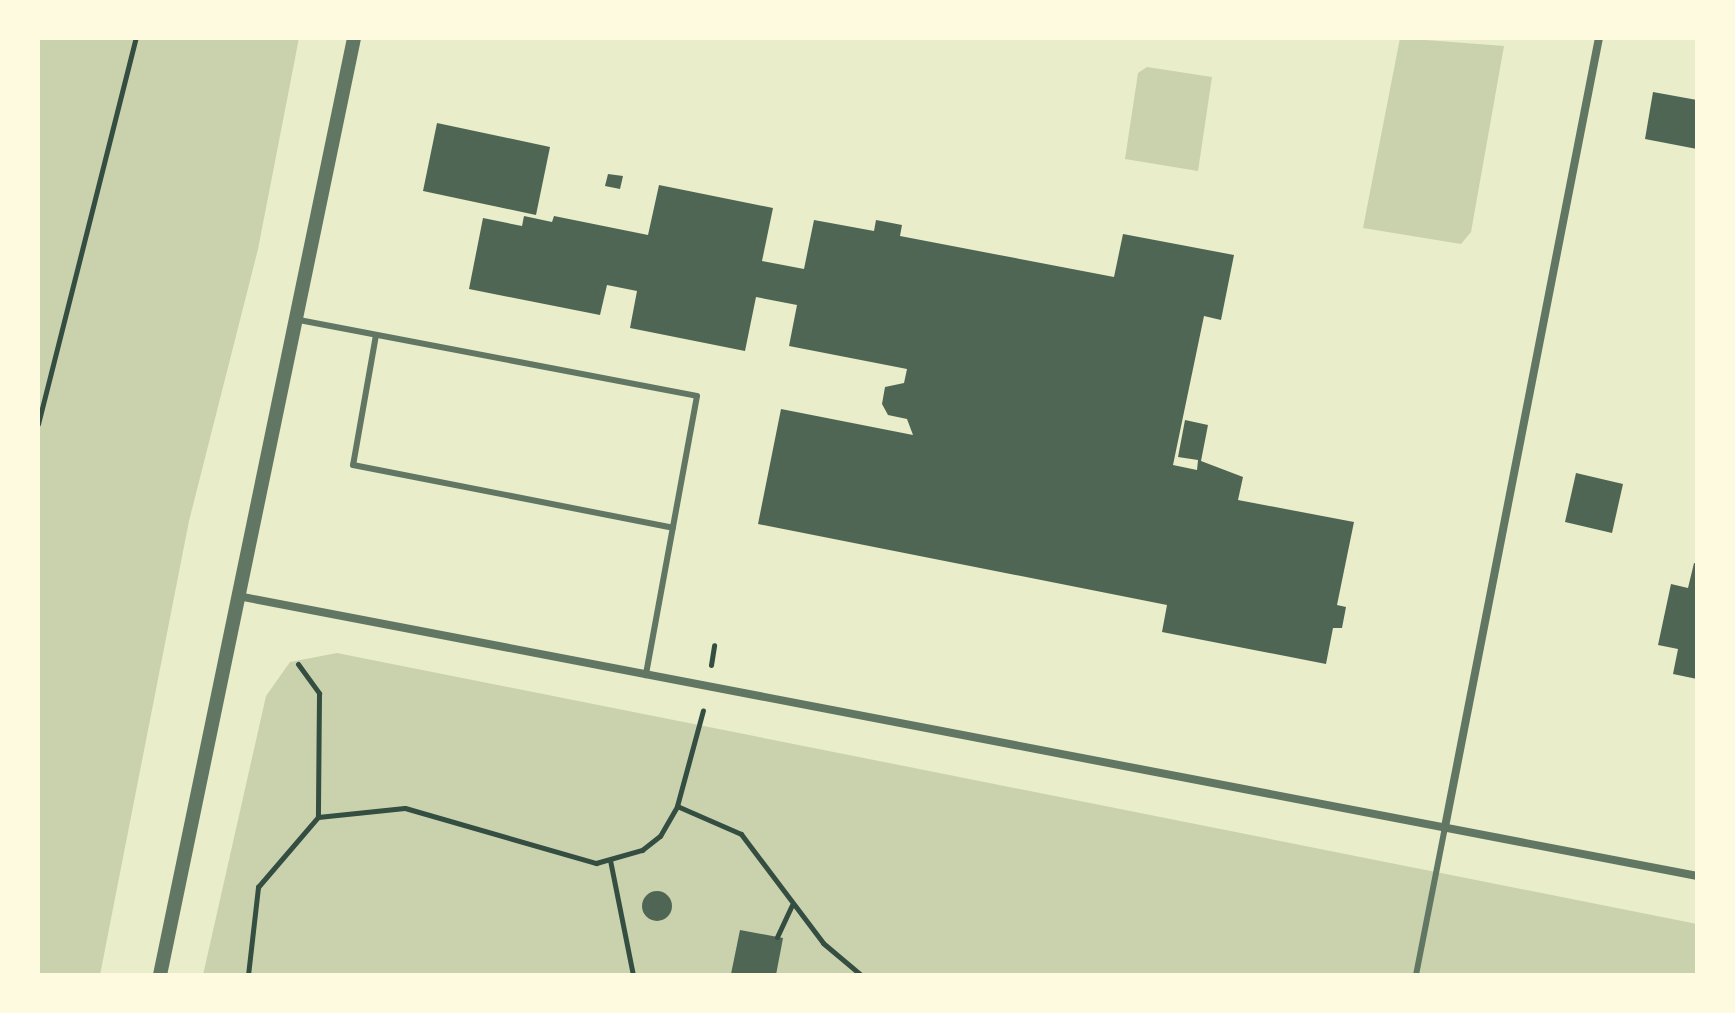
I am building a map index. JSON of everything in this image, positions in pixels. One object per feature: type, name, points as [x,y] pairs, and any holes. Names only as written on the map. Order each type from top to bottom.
[{"type":"street","points":[[160,975],[237,596],[299,320],[354,38]]},
{"type":"street","points":[[1445,827],[1599,38]]},
{"type":"street","points":[[237,596],[1697,876]]},
{"type":"lane","points":[[299,320],[697,396],[646,675]]},
{"type":"lane","points":[[376,335],[353,465],[673,528]]},
{"type":"lane","points":[[1416,975],[1445,827]]},
{"type":"path","points":[[38,424],[136,38]]},
{"type":"path","points":[[318,817],[405,808],[576,859],[610,860],[660,836],[677,806],[714,645]]},
{"type":"path","points":[[248,975],[258,887],[318,817],[319,693],[298,664]]},
{"type":"path","points":[[677,806],[741,834],[792,905],[861,975]]},
{"type":"path","points":[[610,860],[633,975]]},
{"type":"path","points":[[777,937],[792,905]]},
{"type":"green space","points":[[38,38],[299,38],[258,249],[189,521],[100,975],[38,975]]},
{"type":"green space","points":[[1400,38],[1504,46],[1471,232],[1461,244],[1363,228]]},
{"type":"green space","points":[[1147,67],[1212,77],[1198,171],[1125,159],[1138,73]]},
{"type":"green space","points":[[337,653],[1697,924],[1697,975],[203,975],[266,696],[290,662]]},
{"type":"building","points":[[1653,92],[1697,100],[1697,149],[1645,139]]},
{"type":"building","points":[[437,123],[550,147],[536,215],[423,191]]},
{"type":"building","points":[[608,174],[623,176],[620,189],[605,186]]},
{"type":"building","points":[[659,185],[773,208],[762,261],[804,269],[814,220],[874,231],[876,220],[902,225],[900,236],[1114,277],[1123,234],[1234,255],[1221,320],[1204,316],[1173,465],[1197,470],[1198,460],[1178,457],[1185,420],[1208,425],[1201,461],[1243,477],[1238,500],[1354,522],[1337,605],[1346,607],[1342,628],[1333,628],[1326,664],[1162,632],[1167,605],[758,524],[781,409],[913,435],[907,419],[888,415],[882,404],[885,387],[904,383],[907,369],[789,346],[797,305],[756,297],[745,351],[630,328],[637,291],[607,285],[600,315],[469,289],[483,218],[522,226],[524,216],[552,222],[554,216],[648,235]]},
{"type":"building","points":[[1576,473],[1623,484],[1612,533],[1565,522]]},
{"type":"building","points":[[1694,563],[1697,564],[1697,679],[1673,674],[1678,649],[1658,645],[1671,584],[1688,588]]},
{"type":"building","points":[[657,891],[668,895],[672,906],[668,917],[657,921],[646,917],[642,906],[646,895]]},
{"type":"building","points":[[740,930],[783,938],[776,975],[731,974]]}]
